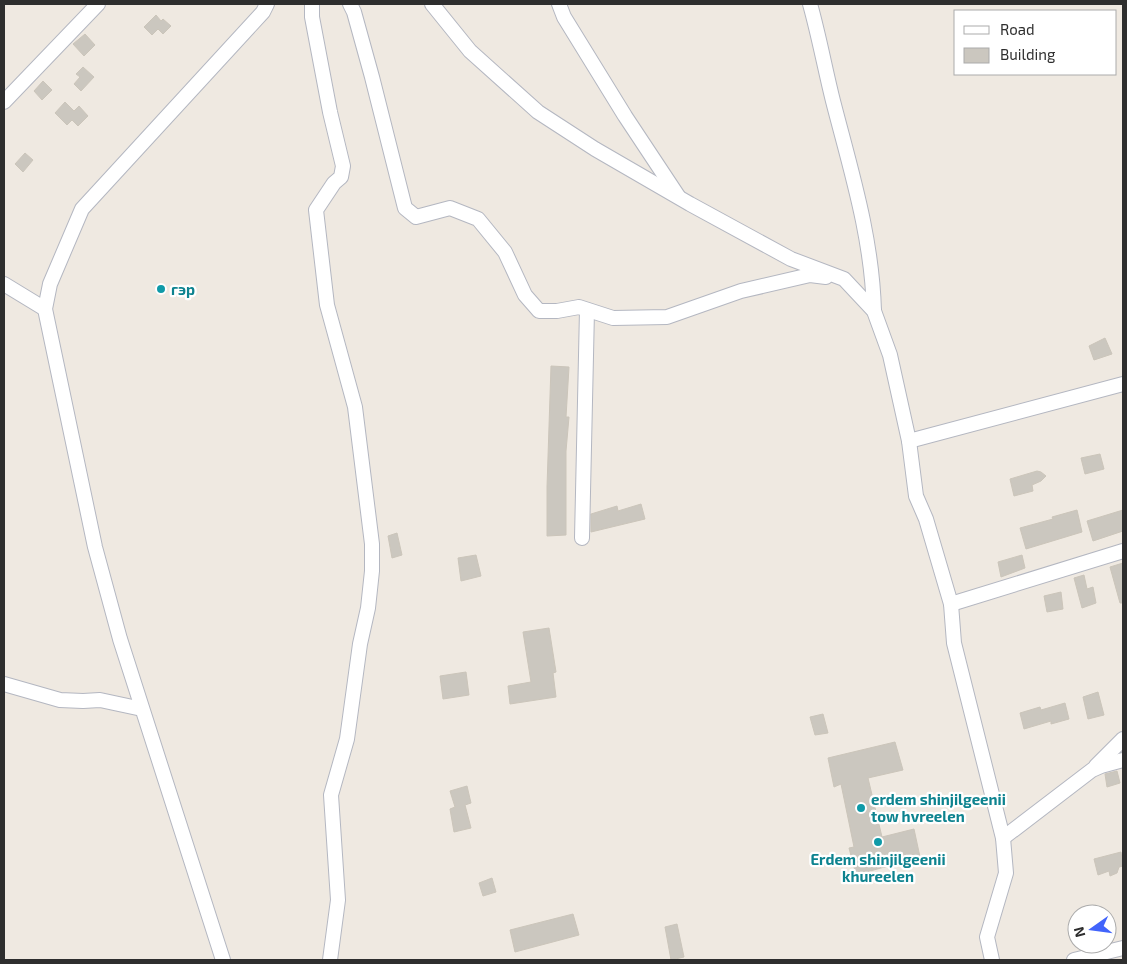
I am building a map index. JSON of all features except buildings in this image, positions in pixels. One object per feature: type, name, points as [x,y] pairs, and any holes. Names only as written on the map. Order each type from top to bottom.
[{"type":"street","points":[[4,102],[98,4]]},
{"type":"street","points":[[312,4],[312,17],[330,112],[343,166],[341,177],[334,183],[316,210],[328,305],[355,407],[372,544],[372,571],[368,608],[360,644],[347,739],[331,795],[338,900],[330,960]]},
{"type":"street","points":[[350,4],[372,76],[405,208],[416,217],[450,208],[478,219],[505,252],[525,295],[539,310],[557,311],[579,307],[613,318],[667,317],[740,291],[810,276],[844,279]]},
{"type":"street","points":[[432,4],[470,51],[538,112],[595,149],[791,259],[844,279],[874,311]]},
{"type":"street","points":[[560,4],[564,17],[599,75],[680,198]]},
{"type":"street","points":[[810,4],[827,79],[863,215],[873,276],[874,311],[890,355],[909,441],[916,496],[926,519],[951,604],[954,643],[1003,838],[1006,873],[987,937],[992,960]]},
{"type":"street","points":[[223,960],[120,639],[95,547],[45,309],[50,284],[82,209],[261,6]]},
{"type":"street","points":[[4,284],[45,309]]},
{"type":"street","points":[[582,538],[587,310]]},
{"type":"street","points":[[909,441],[1123,384]]},
{"type":"street","points":[[951,604],[1123,551]]},
{"type":"street","points":[[4,684],[60,700],[100,700],[142,709]]},
{"type":"street","points":[[1003,838],[1092,770],[1123,739]]},
{"type":"street","points":[[1092,770],[1123,760]]},
{"type":"street","points":[[1074,960],[1123,948]]},
{"type":"place","name":"гэр","points":[[161,289]]},
{"type":"place","name":"erdem shinjilgeenii tow hvreelen","points":[[861,808]]},
{"type":"place","name":"Erdem shinjilgeenii khureelen","points":[[878,842]]}]
